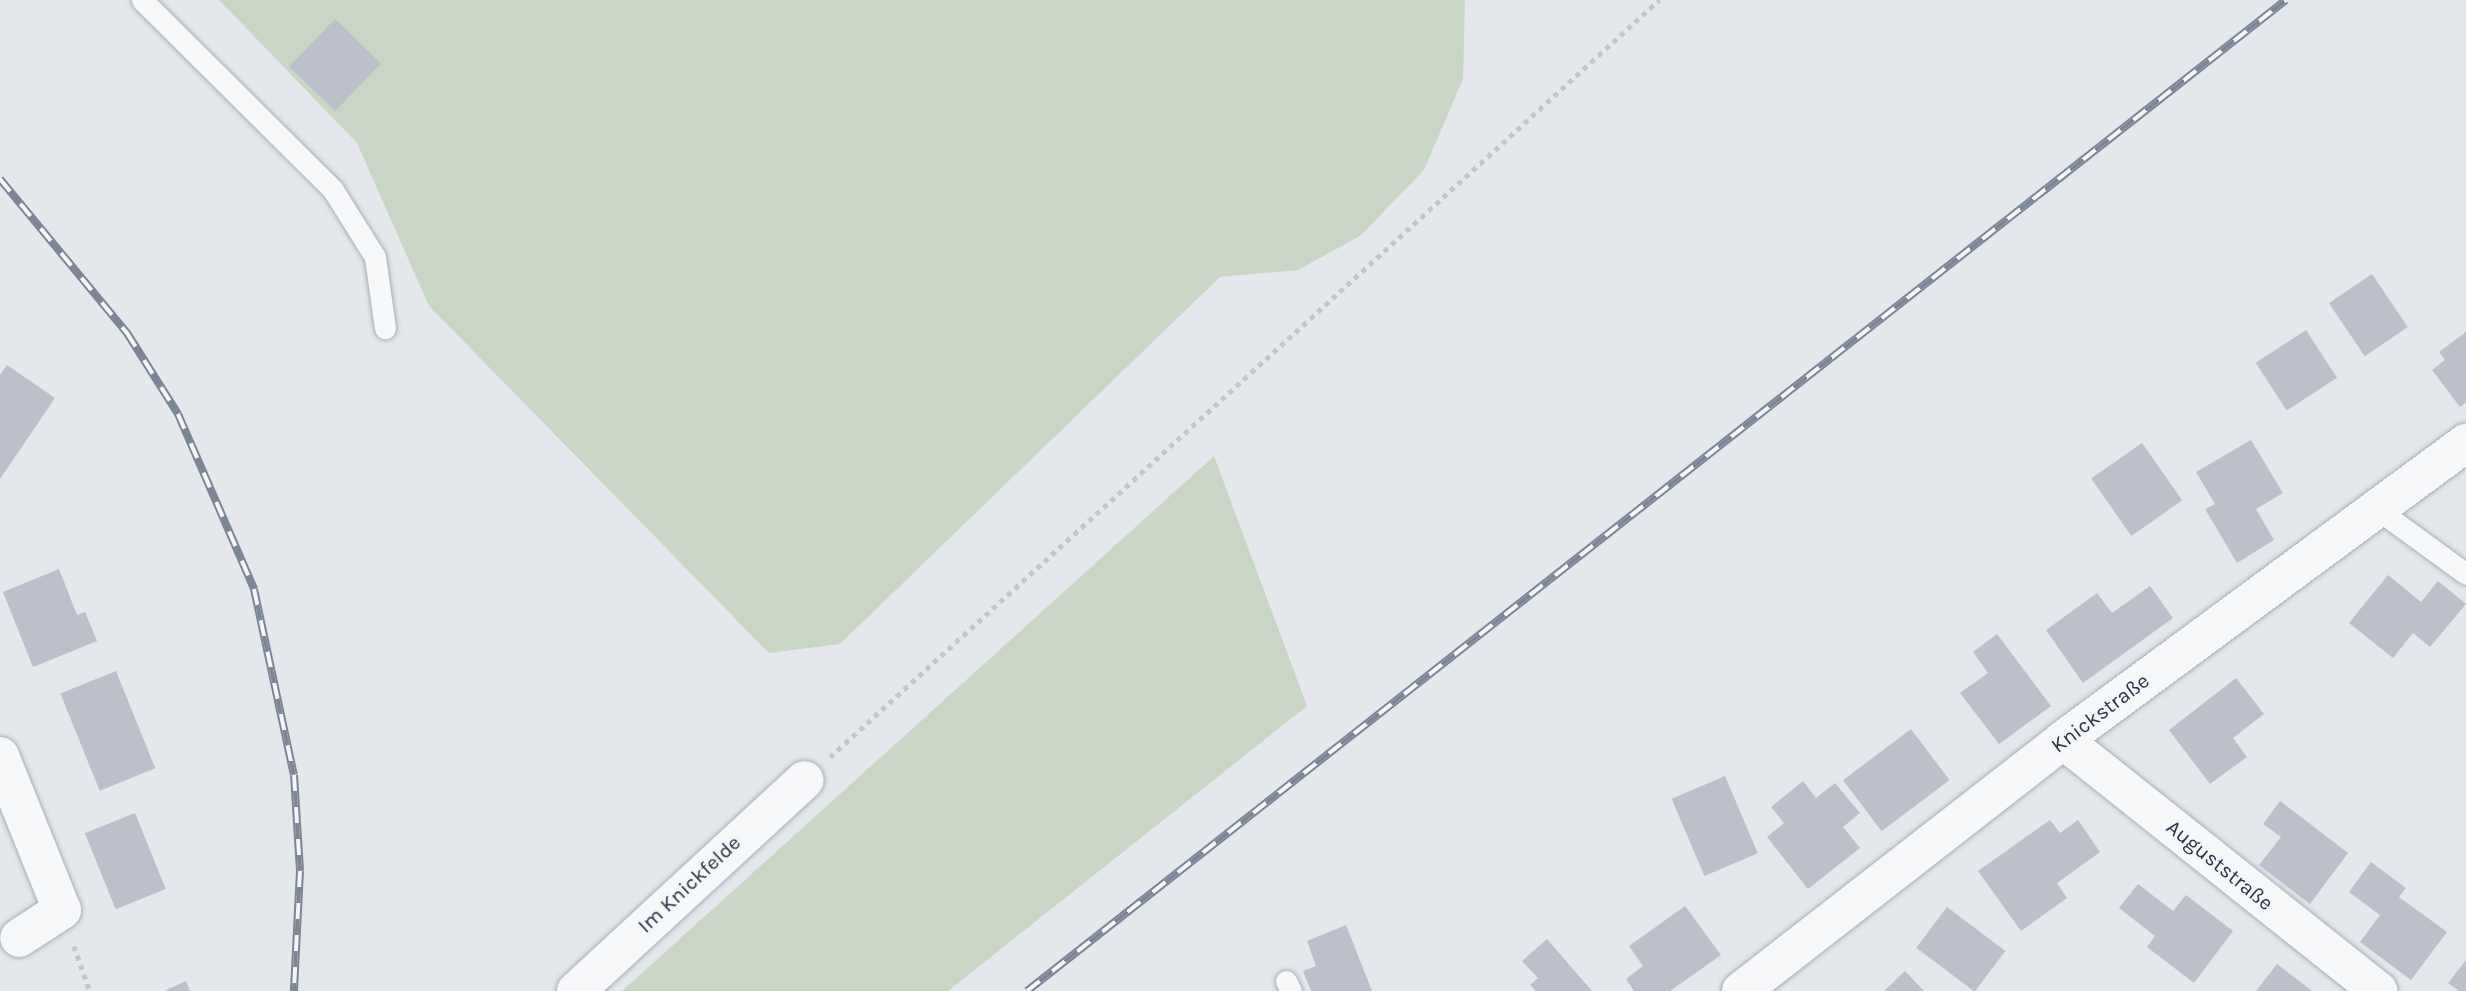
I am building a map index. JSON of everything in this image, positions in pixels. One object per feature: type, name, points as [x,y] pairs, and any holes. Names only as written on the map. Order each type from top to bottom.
[{"type":"street","name":"Knickstraße","points":[[1741,991],[2063,740],[2466,443]]},
{"type":"street","name":"Auguststraße","points":[[2063,740],[2378,991]]},
{"type":"street","points":[[0,756],[62,910],[19,938]]},
{"type":"street","name":"Im Knickfelde","points":[[576,991],[805,780]]},
{"type":"lane","points":[[142,0],[333,190],[375,257],[385,328]]},
{"type":"lane","points":[[2377,509],[2466,574]]},
{"type":"path","points":[[805,780],[1659,0]]},
{"type":"path","points":[[62,910],[90,991]]},
{"type":"green space","points":[[219,0],[1465,0],[1463,79],[1424,170],[1360,236],[1298,270],[1220,277],[840,644],[769,653],[429,306],[357,143]]},
{"type":"green space","points":[[1214,456],[1307,706],[948,991],[622,991]]},
{"type":"building","points":[[335,19],[381,63],[335,111],[289,66]]},
{"type":"building","points":[[2372,274],[2408,327],[2365,356],[2329,303]]},
{"type":"building","points":[[2306,330],[2337,378],[2287,410],[2256,363]]},
{"type":"building","points":[[2466,332],[2466,403],[2460,407],[2432,370],[2445,360],[2439,352]]},
{"type":"building","points":[[7,365],[55,398],[0,479],[0,375]]},
{"type":"building","points":[[2251,440],[2283,493],[2256,509],[2274,540],[2237,563],[2205,509],[2215,504],[2196,472]]},
{"type":"building","points":[[2142,443],[2182,500],[2131,536],[2091,479]]},
{"type":"building","points":[[59,569],[77,615],[85,612],[97,641],[33,667],[3,592]]},
{"type":"building","points":[[2388,575],[2421,602],[2438,581],[2466,604],[2430,647],[2413,633],[2393,658],[2349,623]]},
{"type":"building","points":[[2150,586],[2173,618],[2083,683],[2046,630],[2097,593],[2112,613]]},
{"type":"building","points":[[1997,634],[2051,706],[1999,744],[1960,693],[1988,673],[1973,652]]},
{"type":"building","points":[[116,671],[155,768],[100,791],[60,693]]},
{"type":"building","points":[[2236,678],[2264,714],[2233,738],[2247,757],[2210,784],[2169,730]]},
{"type":"building","points":[[1911,729],[1950,780],[1882,831],[1843,780]]},
{"type":"building","points":[[1725,776],[1758,853],[1704,876],[1672,799]]},
{"type":"building","points":[[1803,781],[1816,798],[1835,783],[1860,813],[1843,827],[1860,848],[1808,889],[1767,837],[1784,823],[1771,807]]},
{"type":"building","points":[[2280,801],[2348,853],[2310,904],[2259,865],[2281,837],[2263,824]]},
{"type":"building","points":[[135,813],[166,889],[116,909],[85,833]]},
{"type":"building","points":[[2050,820],[2060,833],[2078,820],[2100,852],[2057,883],[2067,898],[2021,931],[1978,871]]},
{"type":"building","points":[[2371,862],[2406,888],[2399,897],[2447,932],[2411,980],[2360,942],[2380,915],[2349,892]]},
{"type":"building","points":[[2138,884],[2173,911],[2186,895],[2233,931],[2194,983],[2147,947],[2155,936],[2119,908]]},
{"type":"building","points":[[1685,906],[1721,955],[1670,991],[1634,991],[1626,979],[1643,966],[1629,946]]},
{"type":"building","points":[[1947,907],[2005,951],[1974,991],[1916,948]]},
{"type":"building","points":[[1346,925],[1372,991],[1311,991],[1303,971],[1316,966],[1307,941]]},
{"type":"building","points":[[1547,939],[1592,991],[1536,991],[1530,985],[1538,978],[1522,961]]},
{"type":"building","points":[[2466,960],[2466,991],[2459,991],[2448,983]]},
{"type":"building","points":[[2277,964],[2312,991],[2256,991]]},
{"type":"building","points":[[1905,971],[1924,991],[1884,991]]},
{"type":"building","points":[[186,981],[190,991],[164,991]]},
{"type":"railway","points":[[1027,991],[2286,0]]},
{"type":"railway","points":[[0,179],[127,333],[178,414],[254,589],[294,775],[300,871],[294,991]]}]
